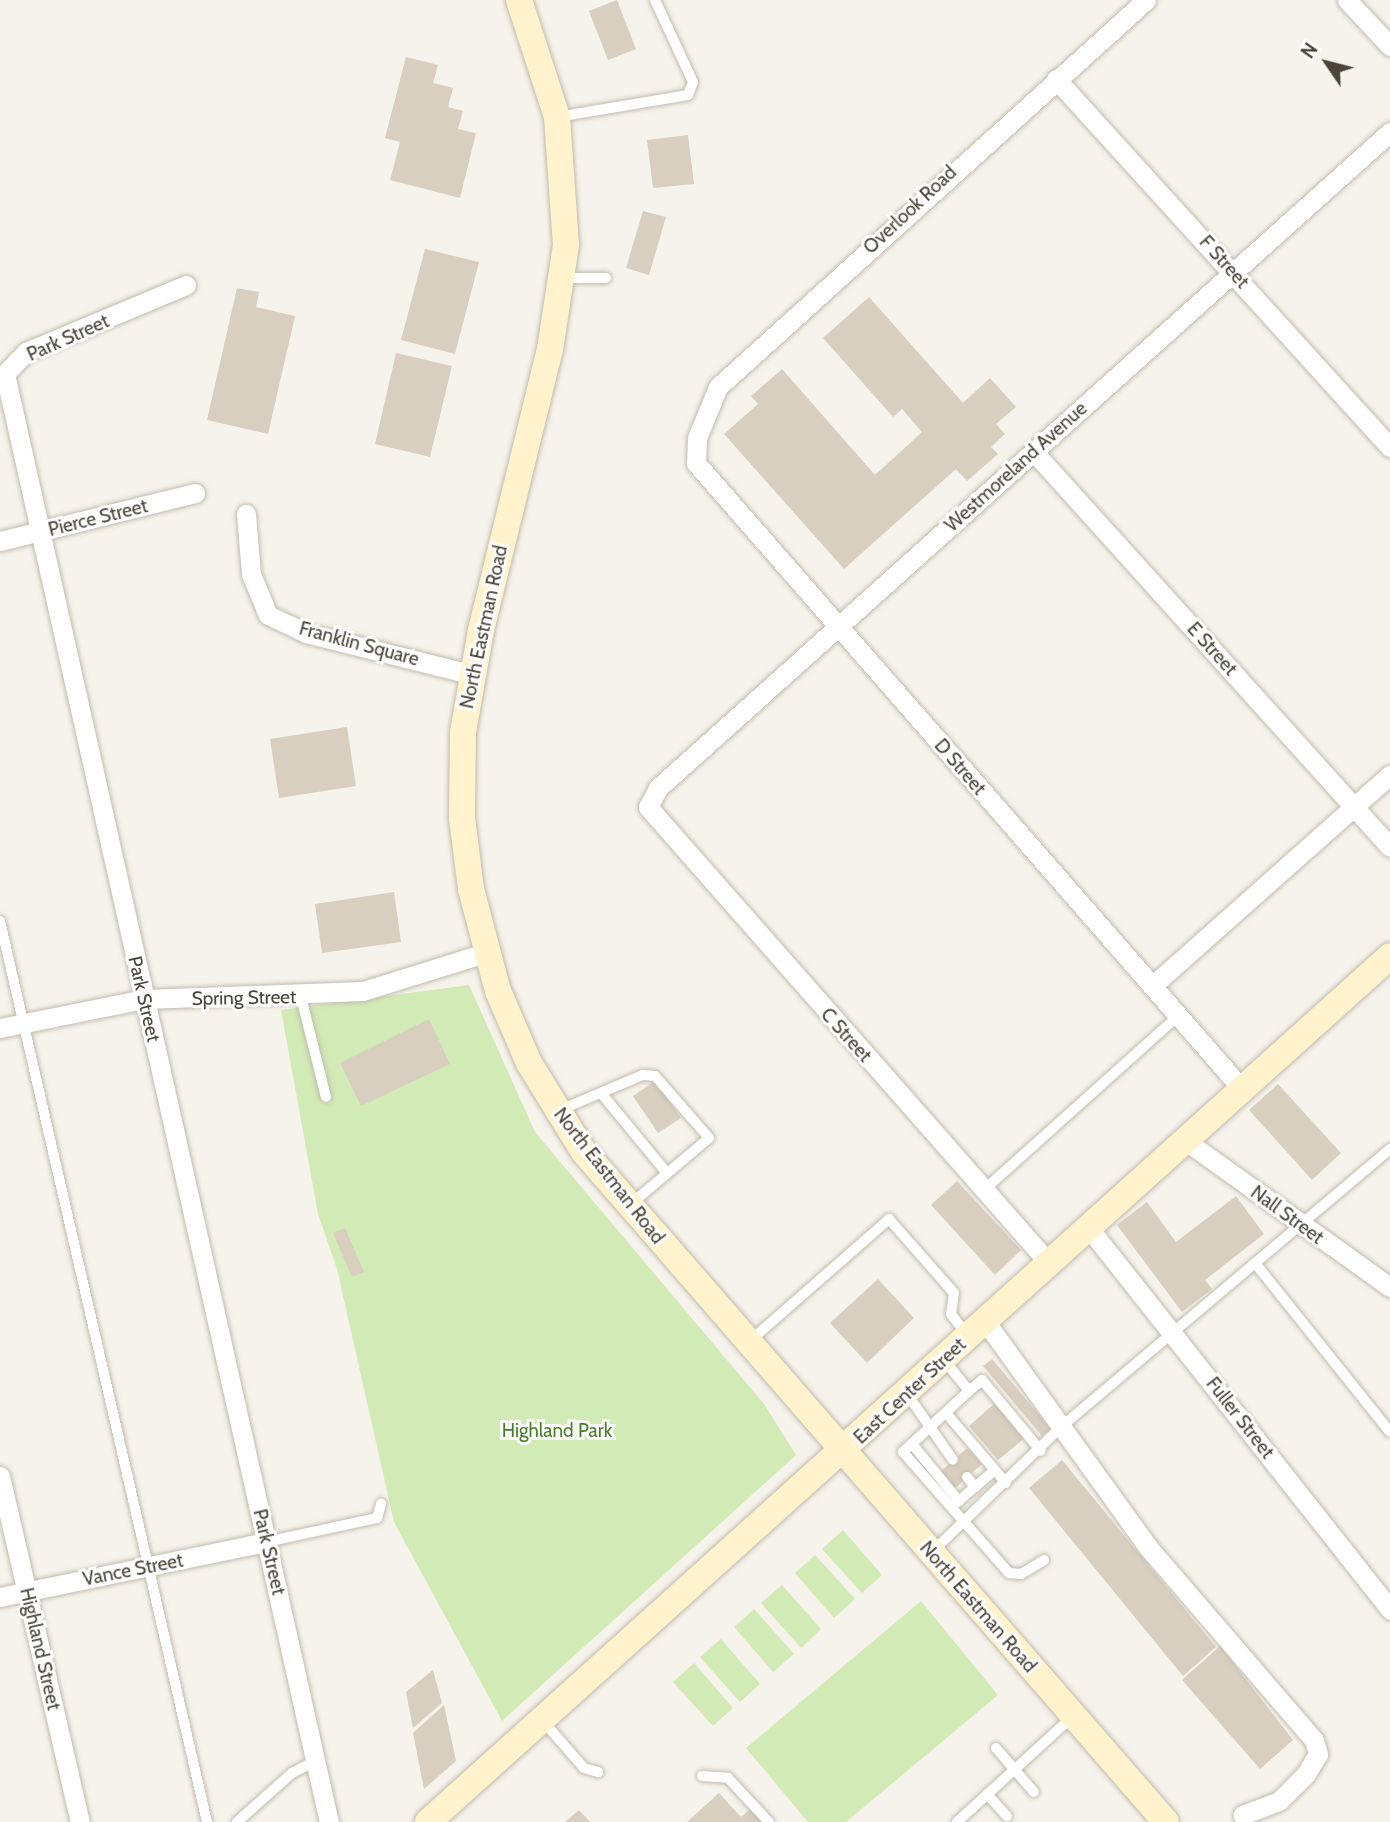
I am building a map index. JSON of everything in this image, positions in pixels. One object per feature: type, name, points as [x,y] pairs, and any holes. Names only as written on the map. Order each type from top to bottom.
[{"type":"main road","name":"North Eastman Road","points":[[519,0],[557,117],[566,195],[562,278],[471,674],[462,818],[485,953],[510,1024],[555,1111],[628,1206],[1166,1822]]},
{"type":"main road","name":"East Center Street","points":[[428,1822],[843,1453],[1048,1262],[1390,956]]},
{"type":"street","name":"Overlook Road","points":[[696,438],[718,387],[1146,0]]},
{"type":"street","points":[[1348,0],[1390,46]]},
{"type":"street","name":"F Street","points":[[1056,79],[1390,447]]},
{"type":"street","name":"Westmoreland Avenue","points":[[648,807],[658,788],[839,629],[1033,451],[1390,132]]},
{"type":"street","name":"Park Street","points":[[186,285],[26,352],[5,374],[330,1822]]},
{"type":"street","name":"D Street","points":[[696,438],[696,463],[706,481],[1242,1089]]},
{"type":"street","name":"E Street","points":[[1033,451],[1390,847]]},
{"type":"street","name":"Pierce Street","points":[[0,541],[195,493]]},
{"type":"street","name":"Franklin Square","points":[[246,513],[251,574],[268,615],[306,633],[471,674]]},
{"type":"street","points":[[1152,986],[1390,775]]},
{"type":"street","name":"C Street","points":[[648,807],[1048,1262]]},
{"type":"street","name":"Spring Street","points":[[0,1028],[144,999],[301,997],[363,991],[485,953]]},
{"type":"street","name":"Nall Street","points":[[1186,1141],[1301,1227],[1390,1287]]},
{"type":"street","name":"Fuller Street","points":[[1088,1227],[1390,1610]]},
{"type":"street","points":[[977,1329],[1061,1427],[1147,1546],[1314,1740],[1318,1755],[1306,1774],[1279,1801],[1243,1815]]},
{"type":"street","name":"Highland Street","points":[[0,1476],[80,1822]]},
{"type":"street","name":"Vance Street","points":[[0,1597],[266,1542]]},
{"type":"lane","points":[[557,117],[688,94],[693,82],[655,0]]},
{"type":"lane","points":[[562,278],[606,278]]},
{"type":"lane","points":[[0,921],[22,1024],[48,1115],[207,1822]]},
{"type":"lane","points":[[301,997],[326,1097]]},
{"type":"lane","points":[[984,1190],[1178,1016]]},
{"type":"lane","points":[[555,1111],[643,1074],[655,1076],[709,1138],[628,1206]]},
{"type":"lane","points":[[601,1093],[667,1173]]},
{"type":"lane","points":[[930,1553],[1041,1451],[1061,1427],[1174,1335],[1390,1149]]},
{"type":"lane","points":[[748,1342],[889,1219],[954,1293],[951,1314],[977,1329]]},
{"type":"lane","points":[[1255,1263],[1390,1432]]},
{"type":"lane","points":[[944,1360],[969,1391]]},
{"type":"lane","points":[[1041,1451],[982,1380],[903,1452],[955,1504],[965,1521],[1009,1573],[1021,1574],[1044,1560]]},
{"type":"lane","points":[[907,1394],[927,1430],[953,1460]]},
{"type":"lane","points":[[946,1413],[1006,1483]]},
{"type":"lane","points":[[955,1504],[995,1470]]},
{"type":"lane","points":[[967,1478],[975,1487]]},
{"type":"lane","points":[[266,1542],[377,1518],[381,1504]]},
{"type":"lane","points":[[959,1821],[1074,1715]]},
{"type":"lane","points":[[542,1721],[584,1768],[598,1772]]},
{"type":"lane","points":[[996,1748],[1034,1792]]},
{"type":"lane","points":[[237,1822],[292,1773],[316,1761]]},
{"type":"lane","points":[[702,1776],[734,1782],[769,1822]]},
{"type":"lane","points":[[988,1794],[1007,1816]]},
{"type":"green space","name":"Highland Park","points":[[469,985],[535,1132],[764,1404],[796,1455],[502,1721],[394,1522],[337,1269],[318,1214],[281,1010]]},
{"type":"green space","points":[[843,1530],[882,1575],[862,1593],[822,1549]]},
{"type":"green space","points":[[815,1555],[855,1599],[834,1618],[795,1573]]},
{"type":"green space","points":[[782,1585],[821,1629],[801,1648],[761,1603]]},
{"type":"green space","points":[[921,1601],[998,1695],[846,1822],[808,1822],[746,1748]]},
{"type":"green space","points":[[754,1609],[794,1654],[773,1672],[734,1627]]},
{"type":"green space","points":[[721,1639],[760,1684],[740,1702],[700,1657]]},
{"type":"green space","points":[[694,1663],[733,1708],[713,1726],[673,1682]]},
{"type":"building","points":[[617,0],[636,49],[608,60],[589,11]]},
{"type":"building","points":[[406,57],[438,65],[433,83],[453,88],[448,107],[463,111],[458,129],[476,133],[460,198],[390,180],[400,142],[385,138]]},
{"type":"building","points":[[688,135],[694,184],[653,188],[647,140]]},
{"type":"building","points":[[643,211],[666,217],[649,275],[626,268]]},
{"type":"building","points":[[425,249],[479,262],[455,354],[401,340]]},
{"type":"building","points":[[237,288],[259,292],[256,307],[295,316],[268,434],[207,420]]},
{"type":"building","points":[[869,297],[963,403],[990,378],[1016,407],[996,424],[1005,434],[991,447],[998,454],[967,481],[956,469],[844,569],[724,434],[758,404],[751,396],[782,369],[875,475],[922,432],[902,409],[893,417],[823,338]]},
{"type":"building","points":[[396,353],[452,366],[430,457],[375,444]]},
{"type":"building","points":[[347,727],[356,786],[279,798],[270,739]]},
{"type":"building","points":[[394,892],[401,942],[322,953],[315,904]]},
{"type":"building","points":[[429,1019],[450,1064],[361,1106],[340,1063]]},
{"type":"building","points":[[655,1081],[681,1118],[658,1133],[633,1096]]},
{"type":"building","points":[[1278,1084],[1341,1153],[1312,1180],[1249,1110]]},
{"type":"building","points":[[957,1181],[1021,1250],[995,1275],[931,1205]]},
{"type":"building","points":[[1236,1196],[1264,1234],[1205,1280],[1212,1289],[1182,1312],[1117,1225],[1147,1202],[1176,1242]]},
{"type":"building","points":[[345,1228],[364,1272],[352,1277],[333,1233]]},
{"type":"building","points":[[878,1279],[914,1318],[867,1363],[830,1323]]},
{"type":"building","points":[[992,1359],[1051,1429],[1042,1436],[983,1366]]},
{"type":"building","points":[[995,1403],[1025,1438],[998,1460],[969,1426]]},
{"type":"building","points":[[967,1448],[982,1464],[954,1489],[939,1473]]},
{"type":"building","points":[[1062,1460],[1216,1647],[1183,1676],[1029,1488]]},
{"type":"building","points":[[1220,1646],[1293,1740],[1260,1769],[1182,1680]]},
{"type":"building","points":[[433,1670],[442,1703],[413,1728],[406,1692]]},
{"type":"building","points":[[444,1705],[456,1761],[424,1789],[413,1733]]},
{"type":"building","points":[[719,1793],[741,1817],[749,1810],[765,1822],[687,1822]]},
{"type":"building","points":[[579,1810],[590,1822],[565,1822]]}]
